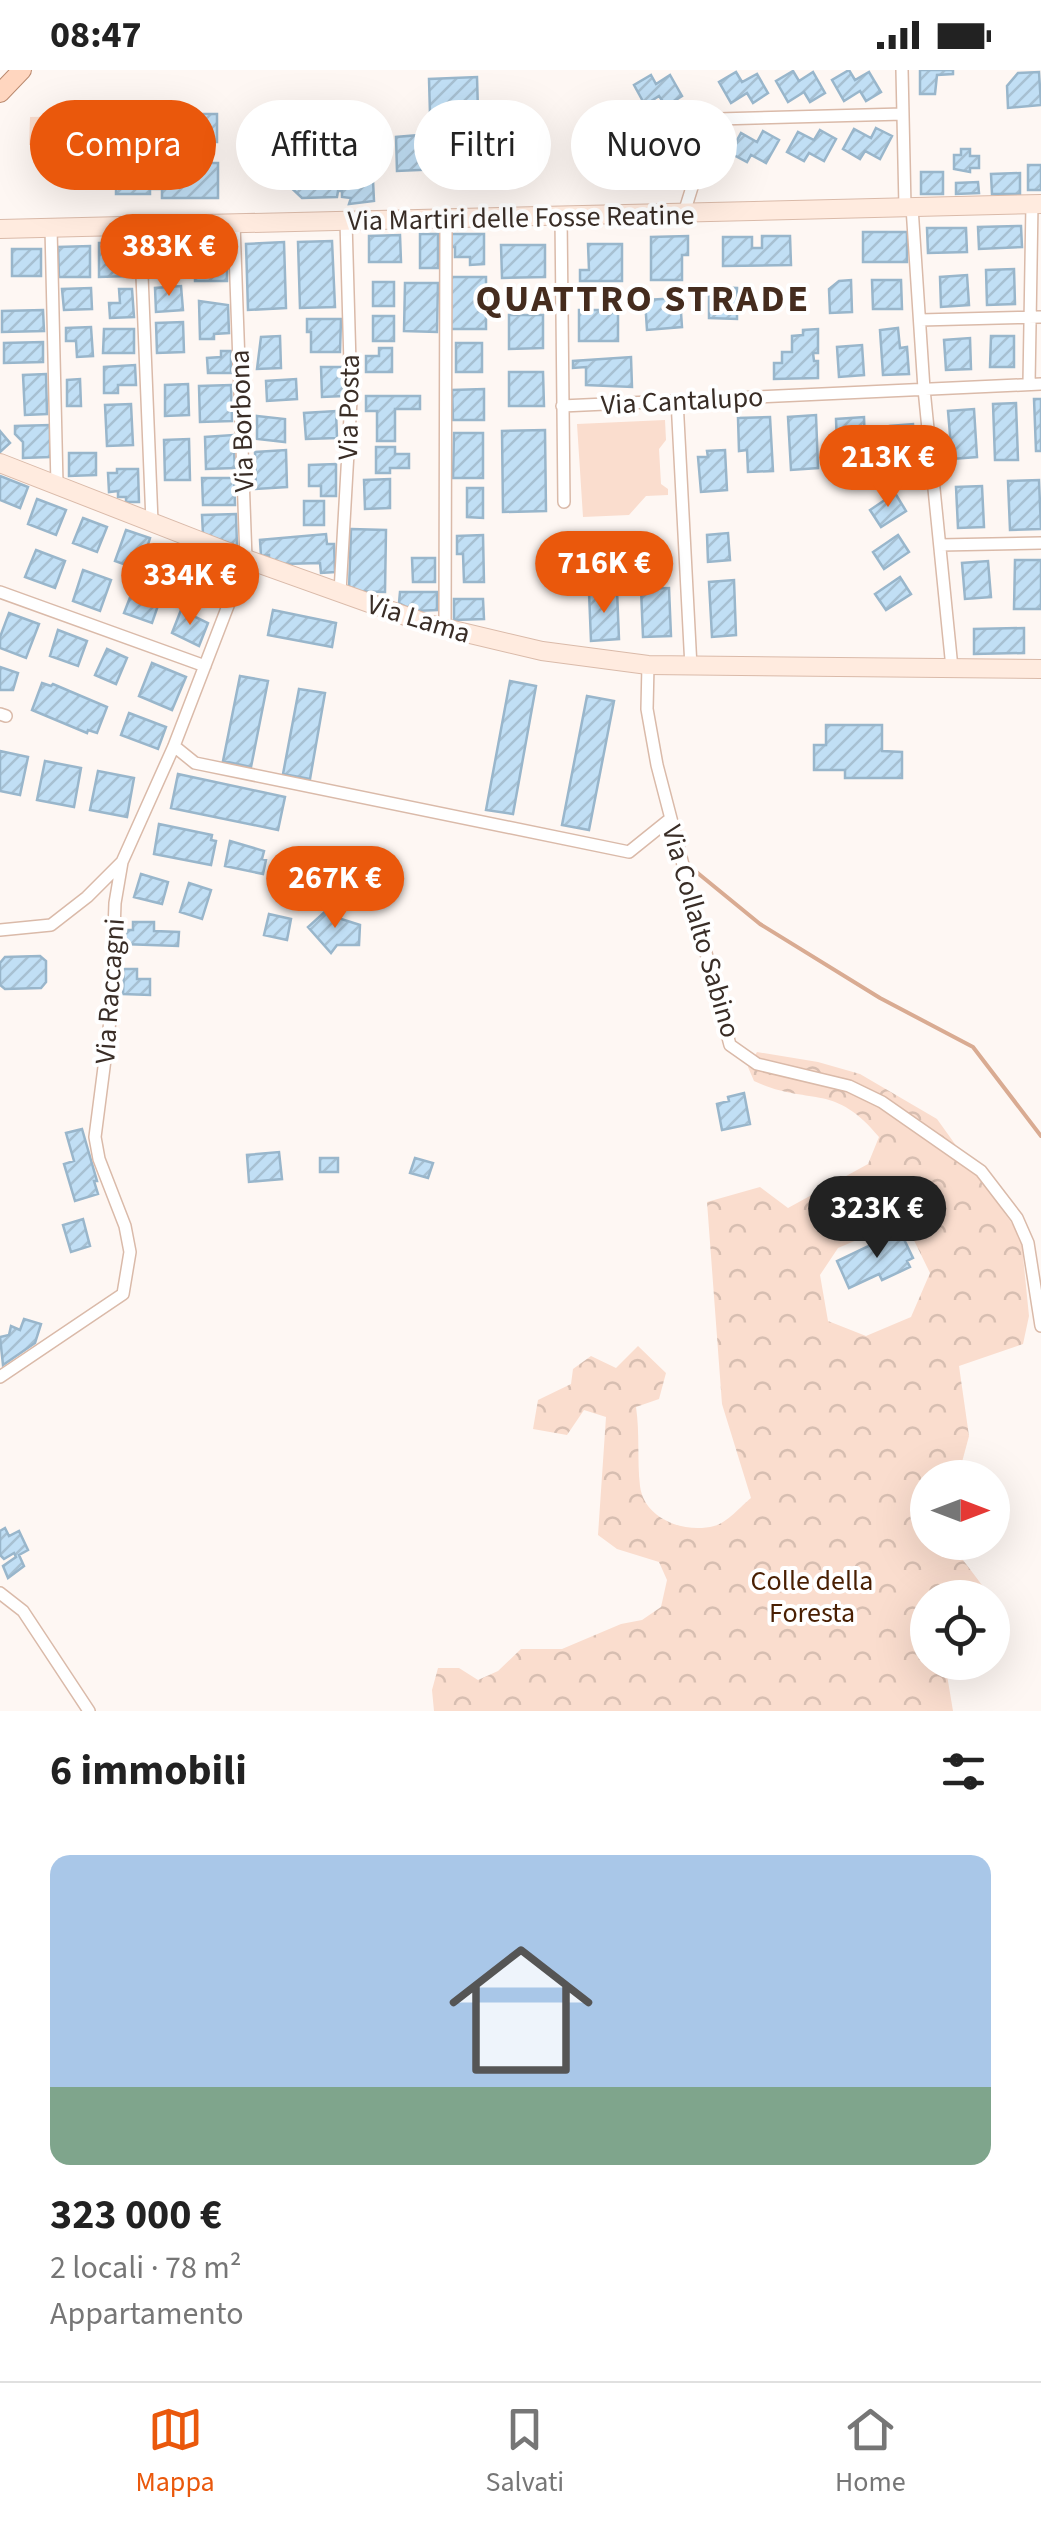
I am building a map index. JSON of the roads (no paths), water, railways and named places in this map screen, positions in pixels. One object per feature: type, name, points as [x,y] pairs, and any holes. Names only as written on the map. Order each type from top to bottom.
[{"type":"main road","points":[[0,92],[22,70]]},
{"type":"main road","name":"Via Martiri delle Fosse Reatine","points":[[0,230],[1036,204]]},
{"type":"main road","name":"Via Lama","points":[[0,463],[246,559],[445,630],[561,654],[648,666],[1041,669]]},
{"type":"street","points":[[902,70],[908,207],[952,668]]},
{"type":"street","points":[[684,212],[711,126],[718,118],[903,114]]},
{"type":"street","points":[[1035,384],[1036,204]]},
{"type":"street","name":"Via Cantalupo","points":[[562,216],[564,502]]},
{"type":"street","points":[[445,630],[446,218]]},
{"type":"street","name":"Via Posta","points":[[340,592],[351,400],[346,221]]},
{"type":"street","name":"Via Borbona","points":[[234,224],[246,559]]},
{"type":"street","points":[[140,226],[152,522]]},
{"type":"street","points":[[50,228],[57,485]]},
{"type":"street","points":[[920,320],[1036,317]]},
{"type":"street","name":"Via Cantalupo","points":[[562,406],[1035,384]]},
{"type":"street","points":[[677,400],[691,667]]},
{"type":"street","points":[[940,546],[1041,542]]},
{"type":"street","name":"Via Raccagni","points":[[0,1377],[123,1294],[130,1252],[95,1137],[122,862],[174,746],[246,559]]},
{"type":"street","points":[[0,592],[205,666]]},
{"type":"street","name":"Via Collalto Sabino","points":[[648,666],[647,709],[670,819],[730,1045],[758,1064],[849,1086],[882,1102],[982,1172],[1017,1218],[1028,1243],[1041,1326]]},
{"type":"street","points":[[174,746],[196,762],[629,852],[670,819]]},
{"type":"street","points":[[0,930],[52,925],[122,862]]},
{"type":"street","points":[[0,1593],[23,1611],[89,1711]]},
{"type":"waterway","points":[[694,870],[760,924],[880,998],[973,1047],[1041,1136]]},
{"type":"district","name":"QUATTRO STRADE","points":[[643,298]]},
{"type":"park label","name":"Colle della Foresta","points":[[812,1596]]}]
